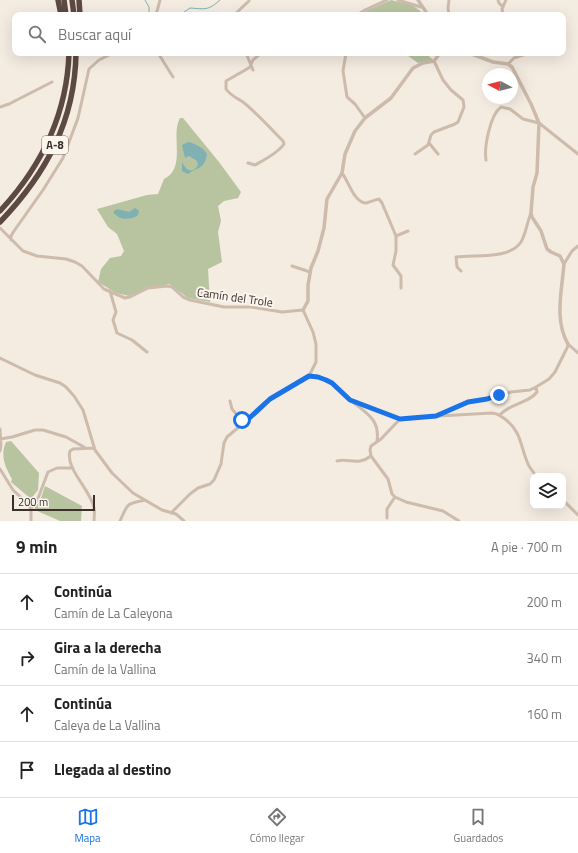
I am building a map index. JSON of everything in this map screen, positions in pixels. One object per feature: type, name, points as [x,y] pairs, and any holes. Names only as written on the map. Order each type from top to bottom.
[{"type":"highway","points":[[58,0],[60,12]]},
{"type":"highway","points":[[64,0],[66,12]]},
{"type":"highway","points":[[72,0],[74,12]]},
{"type":"highway","points":[[79,0],[80,12]]},
{"type":"highway","points":[[28,178],[45,146],[58,108],[64,80],[66,56]]},
{"type":"highway","name":"A-8","points":[[0,211],[28,178],[46,146],[61,110],[66,88],[69,56]]},
{"type":"highway","name":"A-8","points":[[0,222],[25,193],[46,162],[62,131],[70,107],[74,84],[76,56]]},
{"type":"highway","points":[[74,84],[77,74],[79,56]]},
{"type":"street","points":[[157,12],[160,0]]},
{"type":"street","points":[[362,12],[387,0]]},
{"type":"street","points":[[398,0],[410,1],[421,7]]},
{"type":"street","points":[[418,0],[425,12]]},
{"type":"street","points":[[449,12],[450,0]]},
{"type":"street","points":[[498,0],[502,7],[503,12]]},
{"type":"street","points":[[502,7],[506,0]]},
{"type":"street","points":[[237,12],[249,1]]},
{"type":"street","points":[[12,240],[11,236],[14,231],[44,190],[63,158],[78,118],[88,69],[99,60],[107,56]]},
{"type":"street","points":[[160,56],[172,77]]},
{"type":"street","points":[[247,56],[253,70]]},
{"type":"street","points":[[248,163],[255,165],[266,160],[283,146],[283,142],[261,118],[243,102],[229,93],[225,86],[228,80],[250,67],[253,60],[258,56]]},
{"type":"street","points":[[346,56],[343,71],[347,97],[359,109],[365,118]]},
{"type":"street","points":[[172,513],[190,494],[198,488],[210,484],[214,480],[221,464],[225,439],[270,399],[309,376],[316,362],[316,344],[313,332],[303,310],[308,301],[310,272],[324,228],[326,199],[342,173],[345,154],[350,141],[355,131],[365,118],[391,98],[413,68],[423,63],[434,61],[438,56]]},
{"type":"street","points":[[461,271],[457,267],[456,257],[466,255],[485,256],[512,250],[522,240],[531,213],[537,173],[539,123],[517,75],[508,64],[493,62],[477,56]]},
{"type":"street","points":[[508,64],[514,58],[520,56]]},
{"type":"street","points":[[415,154],[429,143],[431,135],[434,132],[458,122],[464,104],[462,99],[451,90],[443,80],[434,61]]},
{"type":"street","points":[[0,107],[52,82]]},
{"type":"street","points":[[486,160],[485,150],[488,133],[496,112],[500,108],[506,108],[523,119],[539,123],[578,154]]},
{"type":"street","points":[[429,143],[438,154]]},
{"type":"street","points":[[342,173],[356,197],[361,202],[367,203],[377,199],[381,202],[396,236],[396,251],[393,265],[401,276],[401,288]]},
{"type":"street","points":[[531,213],[532,217],[542,231],[547,249],[560,256],[564,264]]},
{"type":"street","name":"Camín del Trole","points":[[1,230],[23,251],[31,254],[66,259],[75,262],[82,266],[98,284],[121,296],[130,297],[148,288],[167,286],[172,287],[183,297],[190,300],[224,307],[251,307],[282,312],[303,310]]},
{"type":"street","points":[[6,235],[14,231]]},
{"type":"street","points":[[396,236],[408,231]]},
{"type":"street","points":[[578,246],[572,251],[564,264],[560,311],[562,332],[568,344],[578,353]]},
{"type":"street","points":[[292,266],[310,272]]},
{"type":"street","points":[[110,291],[116,312],[113,320],[117,333],[132,340],[147,352]]},
{"type":"street","points":[[436,416],[472,401],[487,399],[511,392],[530,390],[536,387],[549,379],[556,372],[568,344]]},
{"type":"street","points":[[0,358],[35,375],[60,383],[66,387],[83,410],[94,448],[112,473],[133,493],[162,510],[176,514],[184,521]]},
{"type":"street","points":[[309,376],[326,380],[339,389],[345,396],[354,401],[400,419],[492,413],[500,415],[516,430],[528,465],[534,473]]},
{"type":"street","points":[[500,415],[510,406],[533,396],[537,392],[536,387]]},
{"type":"street","points":[[230,400],[232,409],[244,423]]},
{"type":"street","points":[[354,401],[376,423],[378,436],[377,442]]},
{"type":"street","points":[[400,419],[370,448],[371,456],[388,479],[390,491],[395,497],[421,507],[443,511],[459,521]]},
{"type":"street","points":[[0,429],[0,451]]},
{"type":"street","points":[[0,439],[35,430],[43,430],[66,437],[84,447]]},
{"type":"street","points":[[94,448],[84,447],[70,451],[70,458],[73,468],[92,504],[94,521]]},
{"type":"street","points":[[337,461],[357,461],[371,456]]},
{"type":"street","points":[[30,521],[31,509],[37,501],[48,472],[56,468],[73,468]]},
{"type":"street","points":[[0,469],[13,490],[28,504],[31,509]]},
{"type":"street","points":[[387,518],[387,509],[395,497]]},
{"type":"street","points":[[120,521],[128,505],[145,500]]},
{"type":"street","points":[[566,503],[578,515]]},
{"type":"green space","points":[[391,0],[412,5],[422,12],[365,12]]},
{"type":"green space","points":[[408,56],[429,56],[433,60],[418,63]]},
{"type":"green space","points":[[180,118],[183,118],[241,192],[238,198],[224,201],[218,206],[221,221],[218,232],[222,262],[208,269],[210,302],[188,298],[169,284],[151,288],[129,296],[116,293],[98,282],[101,269],[110,258],[121,256],[124,251],[117,234],[108,227],[97,209],[147,195],[158,194],[164,179],[171,174],[175,167],[177,159],[177,125]]},
{"type":"green space","points":[[11,441],[39,473],[38,490],[31,499],[11,482],[12,479],[5,465],[3,456],[4,447],[6,442]]},
{"type":"green space","points":[[45,486],[82,506],[81,521],[60,521],[35,510]]},
{"type":"water","points":[[188,142],[199,146],[207,154],[203,165],[188,174],[182,171],[182,162],[187,169],[191,171],[198,165],[197,161],[189,156],[185,158],[182,145]]},
{"type":"water","points":[[135,208],[139,211],[138,215],[128,219],[118,217],[113,212],[117,209],[129,212]]},
{"type":"waterway","points":[[145,0],[149,7],[149,12]]},
{"type":"waterway","points":[[184,12],[190,8],[209,8],[220,0]]},
{"type":"route","points":[[242,420],[244,423],[270,399],[309,376],[318,377],[332,383],[350,400],[400,419],[421,416],[436,416],[468,402],[487,399],[499,395]]}]
